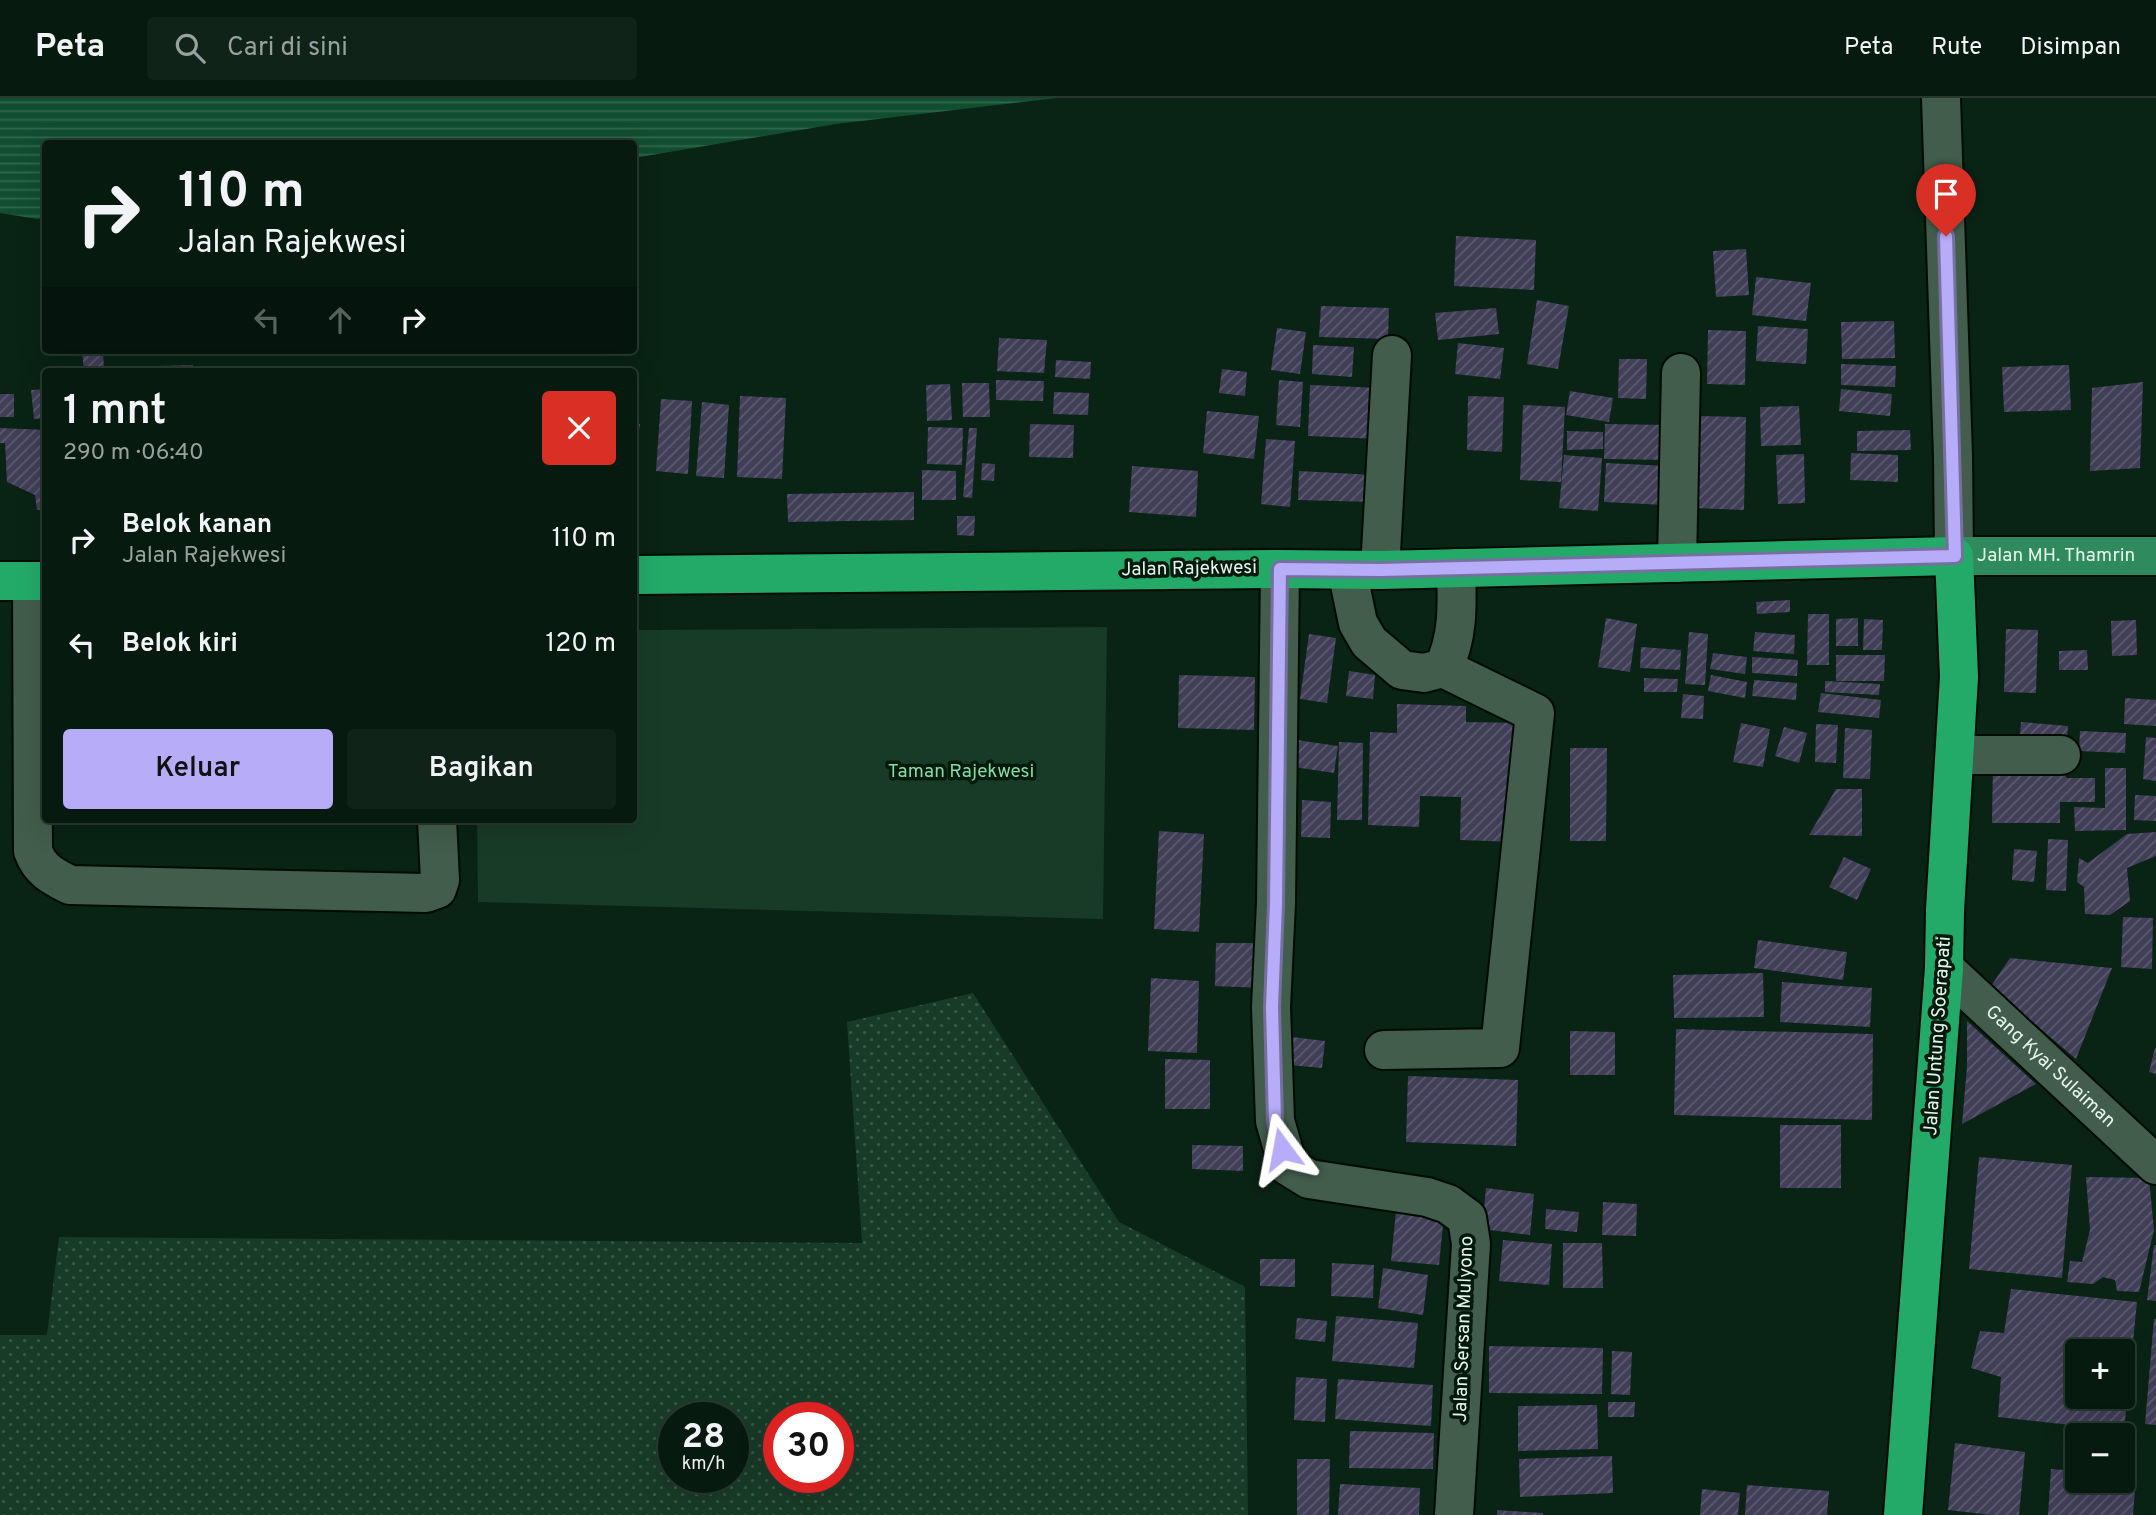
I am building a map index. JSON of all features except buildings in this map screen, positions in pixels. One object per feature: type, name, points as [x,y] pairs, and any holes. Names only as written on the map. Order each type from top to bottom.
[{"type":"highway","name":"Jalan Rajekwesi","points":[[637,575],[1364,570],[1955,556]]},
{"type":"highway","name":"Jalan Untung Soerapati","points":[[1903,1515],[1944,968],[1959,677],[1955,556]]},
{"type":"main road","name":"Jalan MH. Thamrin","points":[[1955,556],[2156,556]]},
{"type":"street","points":[[1941,98],[1955,556]]},
{"type":"street","points":[[1384,1050],[1500,1048],[1535,713],[1443,668],[1424,673],[1402,670],[1369,642],[1358,622],[1392,355]]},
{"type":"street","points":[[1677,563],[1681,373]]},
{"type":"street","points":[[1443,668],[1452,650],[1455,631],[1456,568]]},
{"type":"street","name":"Jalan Sersan Mulyono","points":[[1280,569],[1276,903],[1272,1007],[1275,1121],[1289,1166],[1309,1179],[1427,1196],[1448,1204],[1466,1218],[1471,1244],[1454,1515]]},
{"type":"street","points":[[26,581],[33,851],[37,863],[45,872],[70,885],[426,893],[437,888],[440,880],[438,823]]},
{"type":"street","points":[[1955,755],[2061,755]]},
{"type":"street","name":"Gang Kyai Sulaiman","points":[[1944,968],[2155,1164]]},
{"type":"green space","name":"Taman Rajekwesi","points":[[1107,627],[1103,919],[478,902],[477,823],[637,823],[637,630]]},
{"type":"green space","points":[[973,993],[1119,1222],[1245,1287],[1248,1515],[0,1515],[0,1335],[47,1335],[59,1237],[862,1243],[847,1022]]},
{"type":"shaded area","points":[[0,98],[1057,98],[836,124],[637,157],[637,140],[42,140],[42,218],[0,213]]},
{"type":"route","points":[[1282,1149],[1275,1121],[1272,1007],[1276,903],[1280,569],[1380,570],[1955,556],[1946,236]]}]
